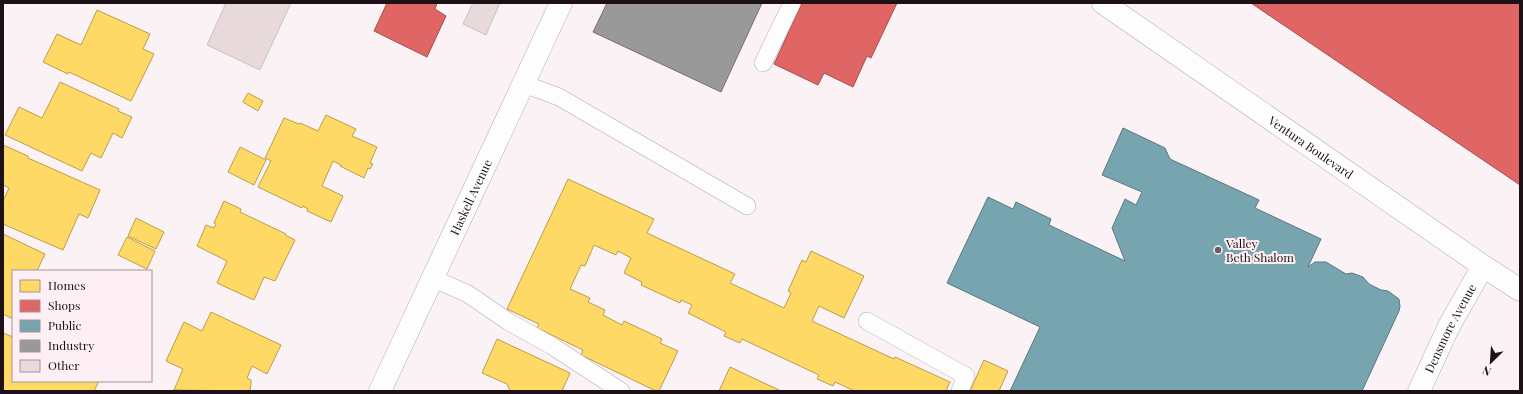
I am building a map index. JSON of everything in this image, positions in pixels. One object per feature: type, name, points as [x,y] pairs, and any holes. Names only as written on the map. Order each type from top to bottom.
[{"type":"street","name":"Haskell Avenue","points":[[380,391],[562,3]]},
{"type":"street","name":"Ventura Boulevard","points":[[1103,3],[1483,266],[1520,290]]},
{"type":"street","name":"Densmore Avenue","points":[[1419,391],[1449,326],[1483,266]]},
{"type":"lane","points":[[763,63],[792,3]]},
{"type":"lane","points":[[524,84],[559,97],[747,206]]},
{"type":"lane","points":[[432,278],[468,294],[509,322],[552,346],[620,391]]},
{"type":"lane","points":[[867,321],[966,376],[960,391]]},
{"type":"building: Homes","points":[[97,10],[150,34],[143,49],[154,54],[131,101],[69,72],[68,74],[43,62],[57,34],[81,45]]},
{"type":"building: Homes","points":[[60,82],[119,109],[118,111],[132,117],[122,138],[113,133],[101,158],[91,153],[82,171],[5,135],[19,107],[42,118]]},
{"type":"building: Homes","points":[[248,93],[263,101],[258,111],[243,102]]},
{"type":"building: Homes","points":[[326,115],[356,129],[352,136],[377,147],[370,163],[373,164],[370,169],[368,168],[364,178],[333,161],[322,186],[343,196],[331,222],[307,211],[308,209],[303,206],[302,208],[258,187],[271,161],[265,158],[284,118],[318,131]]},
{"type":"building: Homes","points":[[3,145],[28,156],[28,158],[100,190],[88,218],[79,214],[63,250],[3,224],[3,201],[9,188],[3,185]]},
{"type":"building: Homes","points":[[240,147],[266,160],[254,185],[228,172]]},
{"type":"building: Homes","points":[[568,179],[654,219],[647,233],[735,274],[730,283],[784,308],[791,293],[788,291],[802,260],[806,262],[811,251],[864,276],[844,318],[819,306],[812,321],[894,359],[895,357],[950,382],[946,391],[855,391],[835,382],[833,386],[817,379],[819,375],[742,339],[740,343],[724,336],[726,332],[688,313],[692,305],[681,300],[680,303],[641,285],[642,282],[624,273],[631,258],[618,251],[616,255],[594,245],[585,266],[581,265],[570,289],[590,298],[588,302],[605,310],[603,315],[622,325],[624,321],[662,339],[660,343],[678,351],[659,391],[656,391],[581,355],[583,350],[537,328],[539,324],[507,309]]},
{"type":"building: Homes","points":[[224,201],[241,209],[240,212],[286,234],[285,235],[295,240],[275,281],[264,277],[254,300],[217,283],[227,261],[197,246],[206,225],[214,228],[216,224],[214,223]]},
{"type":"building: Homes","points":[[136,218],[164,232],[156,249],[128,236]]},
{"type":"building: Homes","points":[[3,234],[45,254],[37,270],[12,270],[12,318],[3,314]]},
{"type":"building: Homes","points":[[127,237],[155,251],[147,269],[118,255]]},
{"type":"building: Homes","points":[[211,312],[281,345],[267,374],[252,366],[247,378],[251,380],[250,390],[248,391],[174,390],[183,369],[166,361],[184,322],[202,331]]},
{"type":"building: Homes","points":[[3,333],[12,337],[12,382],[98,382],[94,391],[3,391]]},
{"type":"building: Homes","points":[[497,339],[570,373],[562,391],[510,391],[507,384],[482,373]]},
{"type":"building: Homes","points":[[984,360],[1008,371],[999,391],[970,391]]},
{"type":"building: Homes","points":[[730,367],[781,391],[719,391]]},
{"type":"building: Shops","points":[[387,3],[437,3],[435,9],[446,16],[427,57],[374,31]]},
{"type":"building: Shops","points":[[802,3],[897,3],[871,58],[867,56],[853,87],[824,73],[818,85],[774,64]]},
{"type":"building: Shops","points":[[1251,3],[1520,3],[1520,185]]},
{"type":"building: Public","name":"Valley Beth Shalom","points":[[1123,128],[1165,148],[1170,159],[1259,200],[1255,208],[1321,239],[1308,267],[1315,262],[1326,262],[1346,274],[1352,273],[1363,277],[1369,284],[1381,290],[1388,291],[1399,299],[1399,311],[1362,391],[1010,391],[1040,327],[947,283],[988,197],[1013,209],[1016,202],[1051,219],[1049,225],[1125,261],[1112,228],[1125,199],[1136,205],[1142,192],[1102,175]]},
{"type":"building: Industry","points":[[607,3],[762,3],[721,92],[593,32]]},
{"type":"building: Other","points":[[226,3],[291,3],[260,70],[207,45]]},
{"type":"building: Other","points":[[473,3],[500,3],[486,35],[463,24]]},
{"type":"place","name":"Valley Beth Shalom","points":[[1218,250]]}]
